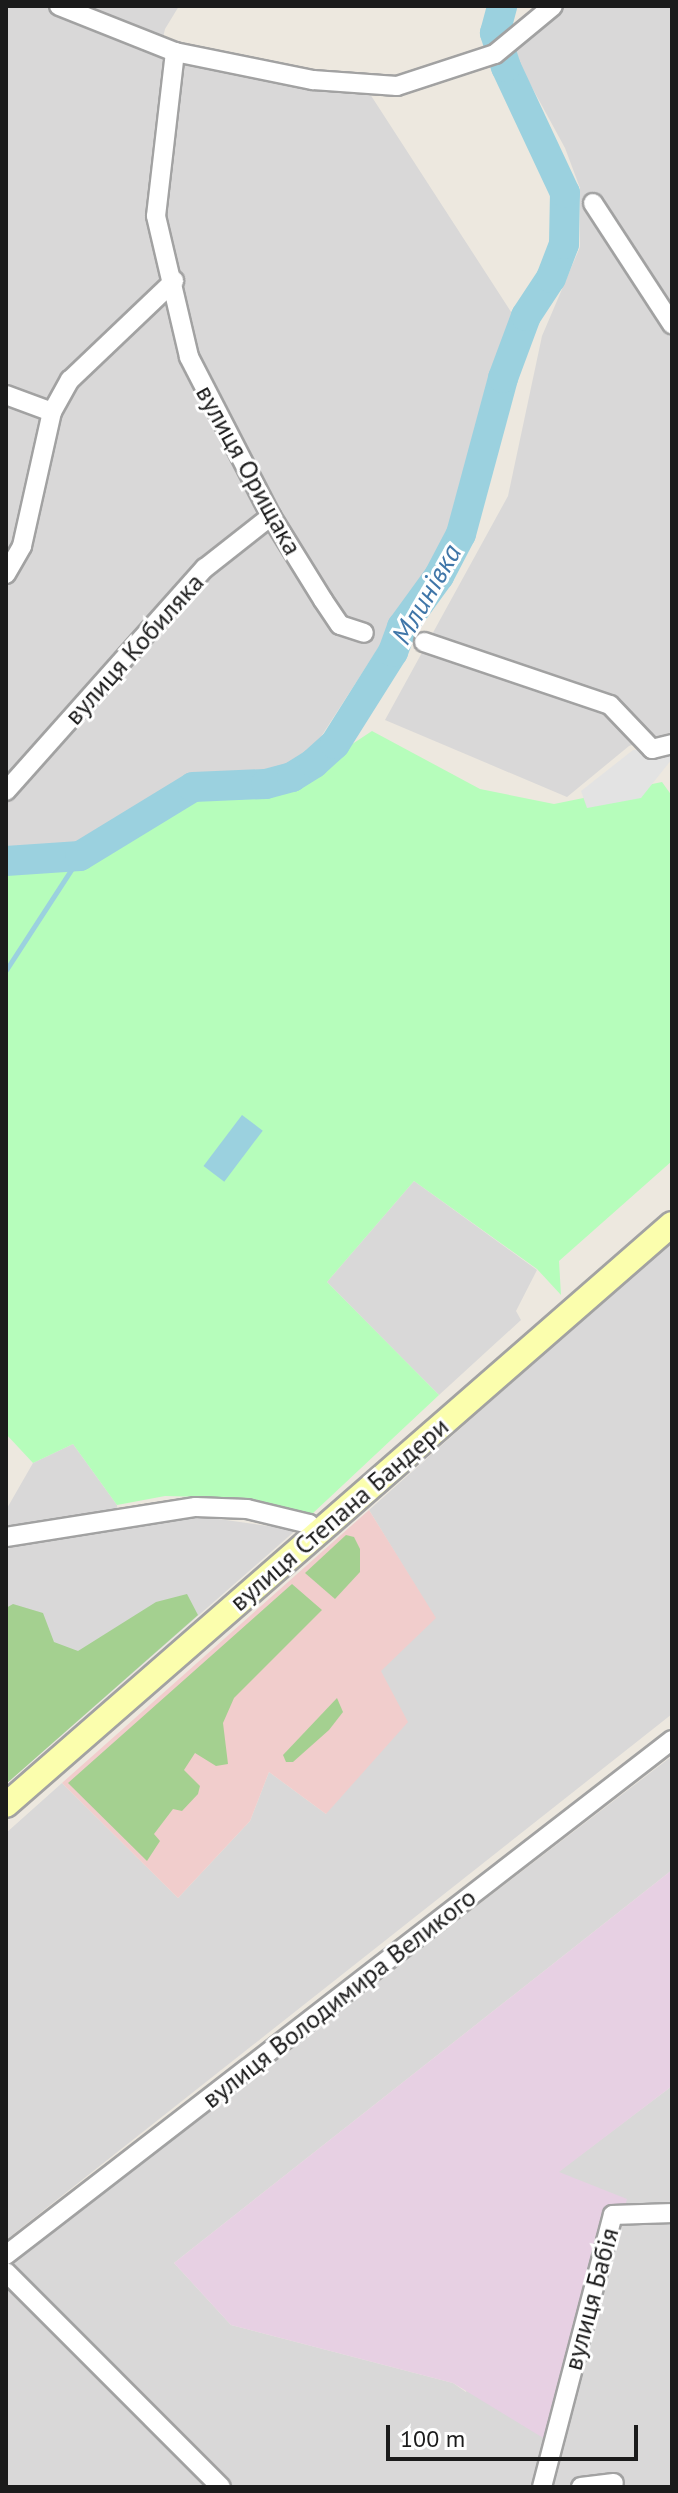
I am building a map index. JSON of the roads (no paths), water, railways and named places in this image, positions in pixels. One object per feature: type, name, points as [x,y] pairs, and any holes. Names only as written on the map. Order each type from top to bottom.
[{"type":"main road","name":"вулиця Степана Бандери","points":[[6,1805],[672,1224]]},
{"type":"street","points":[[59,6],[175,52],[313,80],[397,86],[495,54],[553,6]]},
{"type":"street","name":"вулиця Орищака","points":[[175,52],[156,216],[174,281],[189,357],[271,516],[340,625],[364,633]]},
{"type":"street","points":[[593,203],[672,324]]},
{"type":"street","points":[[6,574],[22,546],[52,412],[99,348],[174,281]]},
{"type":"street","points":[[6,395],[52,412]]},
{"type":"street","name":"вулиця Кобиляка","points":[[6,791],[205,568],[271,516]]},
{"type":"street","points":[[424,642],[610,705],[652,749],[672,744]]},
{"type":"street","points":[[6,1537],[196,1507],[247,1509],[309,1524],[317,1533]]},
{"type":"street","name":"вулиця Володимира Великого","points":[[6,2255],[672,1740]]},
{"type":"street","name":"вулиця Бабія","points":[[542,2487],[613,2215],[672,2213]]},
{"type":"street","points":[[6,2272],[221,2487]]},
{"type":"street","points":[[581,2487],[614,2483]]},
{"type":"water","points":[[242,1115],[263,1131],[224,1182],[203,1166]]},
{"type":"waterway","name":"Млинівка","points":[[6,861],[80,856],[193,787],[266,784],[292,777],[314,763],[335,744],[393,652],[402,627],[439,576],[461,534],[503,378],[526,316],[551,278],[564,244],[565,193],[506,67],[495,33],[502,6]]},
{"type":"waterway","points":[[6,970],[80,856]]}]
